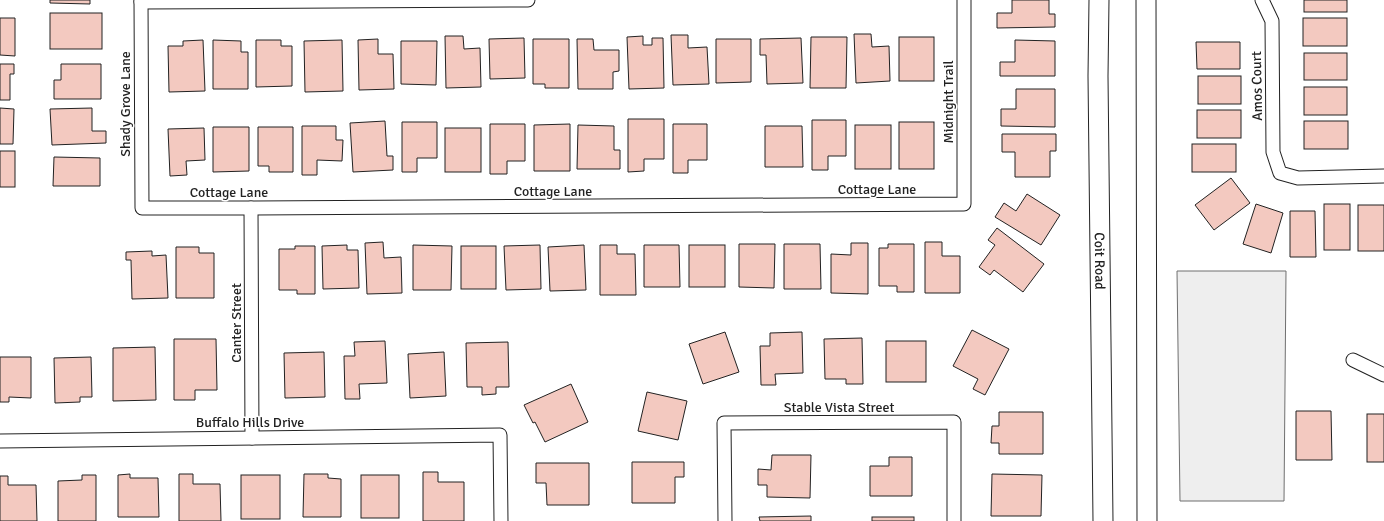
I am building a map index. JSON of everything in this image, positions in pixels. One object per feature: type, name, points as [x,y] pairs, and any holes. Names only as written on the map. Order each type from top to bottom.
[{"type":"main road","name":"Coit Road","points":[[1099,0],[1098,76],[1103,521]]},
{"type":"main road","points":[[1146,0],[1147,521]]},
{"type":"street","points":[[141,1],[528,0]]},
{"type":"street","name":"Midnight Trail","points":[[964,0],[964,204]]},
{"type":"street","name":"Amos Court","points":[[1262,0],[1272,21],[1273,152],[1280,173],[1298,178],[1384,176]]},
{"type":"street","name":"Shady Grove Lane","points":[[141,1],[142,208]]},
{"type":"street","name":"Cottage Lane","points":[[142,208],[964,204]]},
{"type":"street","name":"Canter Street","points":[[251,208],[252,438]]},
{"type":"street","points":[[1353,360],[1384,375]]},
{"type":"street","name":"Stable Vista Street","points":[[725,521],[724,424],[954,422],[954,521]]},
{"type":"street","name":"Buffalo Hills Drive","points":[[0,441],[500,435],[501,521]]},
{"type":"shaded area","points":[[1177,271],[1286,271],[1284,501],[1180,501]]},
{"type":"building","points":[[50,0],[90,0],[90,4],[50,3]]},
{"type":"building","points":[[1012,0],[1049,0],[1049,14],[1055,14],[1055,27],[997,28],[997,13],[1012,13]]},
{"type":"building","points":[[1304,0],[1347,0],[1347,12],[1304,12]]},
{"type":"building","points":[[50,13],[102,13],[102,49],[50,49]]},
{"type":"building","points":[[0,18],[15,18],[15,56],[0,55]]},
{"type":"building","points":[[1303,18],[1347,18],[1347,46],[1303,46]]},
{"type":"building","points":[[854,34],[871,34],[872,47],[889,46],[890,81],[856,83]]},
{"type":"building","points":[[671,35],[688,35],[688,48],[707,47],[709,84],[673,85]]},
{"type":"building","points":[[445,36],[463,36],[464,49],[480,48],[481,87],[446,88]]},
{"type":"building","points":[[643,36],[643,45],[652,45],[652,38],[663,38],[664,88],[629,89],[627,37]]},
{"type":"building","points":[[811,37],[847,37],[846,88],[810,88]]},
{"type":"building","points":[[899,37],[934,37],[934,81],[899,81]]},
{"type":"building","points":[[524,38],[525,78],[490,79],[489,39]]},
{"type":"building","points":[[801,38],[803,83],[767,84],[766,55],[760,55],[760,39]]},
{"type":"building","points":[[378,39],[378,54],[393,54],[394,89],[359,90],[358,40]]},
{"type":"building","points":[[533,39],[569,39],[569,88],[545,88],[545,84],[533,84]]},
{"type":"building","points":[[577,39],[593,39],[594,50],[619,50],[619,71],[613,72],[613,89],[578,89]]},
{"type":"building","points":[[716,39],[751,39],[751,82],[716,83]]},
{"type":"building","points":[[203,40],[205,91],[169,92],[168,46],[183,46],[183,41]]},
{"type":"building","points":[[213,40],[241,41],[241,52],[248,52],[248,89],[213,89]]},
{"type":"building","points":[[256,40],[281,40],[281,46],[292,46],[292,86],[256,87]]},
{"type":"building","points":[[342,40],[343,91],[305,92],[304,41]]},
{"type":"building","points":[[1015,40],[1055,41],[1055,76],[1000,76],[1000,62],[1015,62]]},
{"type":"building","points":[[401,41],[437,41],[436,85],[401,84]]},
{"type":"building","points":[[1196,42],[1240,42],[1240,69],[1197,69]]},
{"type":"building","points":[[1304,53],[1347,53],[1347,80],[1304,80]]},
{"type":"building","points":[[0,64],[14,64],[14,74],[10,74],[10,100],[0,100]]},
{"type":"building","points":[[61,64],[101,64],[101,99],[54,99],[54,80],[61,80]]},
{"type":"building","points":[[1198,76],[1241,76],[1241,104],[1198,104]]},
{"type":"building","points":[[1304,87],[1347,87],[1347,115],[1304,115]]},
{"type":"building","points":[[1016,89],[1055,89],[1055,127],[1001,126],[1001,109],[1016,109]]},
{"type":"building","points":[[0,108],[14,109],[13,144],[0,144]]},
{"type":"building","points":[[92,108],[92,131],[106,131],[106,143],[52,145],[50,109]]},
{"type":"building","points":[[1197,110],[1241,110],[1241,138],[1197,138]]},
{"type":"building","points":[[628,119],[664,119],[664,159],[644,159],[644,171],[628,172]]},
{"type":"building","points":[[812,120],[846,120],[846,156],[828,156],[828,170],[812,170]]},
{"type":"building","points":[[385,121],[387,156],[393,156],[393,170],[353,172],[350,123]]},
{"type":"building","points":[[1304,121],[1348,121],[1348,149],[1304,149]]},
{"type":"building","points":[[402,122],[437,122],[437,158],[417,158],[417,172],[402,172]]},
{"type":"building","points":[[899,122],[934,122],[934,169],[899,169]]},
{"type":"building","points":[[490,124],[525,124],[525,161],[507,161],[507,174],[490,174]]},
{"type":"building","points":[[570,124],[570,171],[534,171],[534,125]]},
{"type":"building","points":[[673,124],[707,124],[707,160],[688,160],[688,173],[673,173]]},
{"type":"building","points":[[578,125],[614,126],[614,150],[620,150],[620,169],[577,169]]},
{"type":"building","points":[[855,125],[891,125],[891,169],[855,169]]},
{"type":"building","points":[[302,126],[336,126],[336,140],[343,140],[342,161],[317,160],[317,175],[302,175]]},
{"type":"building","points":[[765,126],[802,126],[803,167],[765,167]]},
{"type":"building","points":[[213,127],[249,127],[249,171],[213,172]]},
{"type":"building","points":[[258,127],[293,127],[293,172],[269,172],[269,166],[258,166]]},
{"type":"building","points":[[204,128],[205,160],[186,161],[187,175],[170,176],[168,129]]},
{"type":"building","points":[[445,128],[481,128],[481,172],[445,172]]},
{"type":"building","points":[[1002,134],[1056,134],[1056,151],[1050,151],[1050,177],[1015,177],[1015,152],[1002,152]]},
{"type":"building","points":[[1192,144],[1236,144],[1236,172],[1192,172]]},
{"type":"building","points":[[0,151],[15,151],[15,187],[0,187]]},
{"type":"building","points":[[54,157],[100,158],[100,186],[53,186]]},
{"type":"building","points":[[1231,178],[1250,203],[1214,230],[1195,205]]},
{"type":"building","points":[[1027,194],[1060,215],[1041,245],[995,217],[1004,203],[1016,211]]},
{"type":"building","points":[[1256,204],[1283,213],[1271,253],[1243,244]]},
{"type":"building","points":[[1324,204],[1350,204],[1350,250],[1324,250]]},
{"type":"building","points":[[1358,205],[1384,205],[1384,251],[1358,251]]},
{"type":"building","points":[[1290,211],[1315,211],[1316,257],[1290,257]]},
{"type":"building","points":[[997,228],[1044,264],[1023,292],[994,270],[990,275],[979,267],[995,245],[988,240]]},
{"type":"building","points":[[383,242],[384,258],[401,257],[402,293],[367,294],[365,243]]},
{"type":"building","points":[[925,242],[942,242],[942,256],[960,256],[960,293],[925,293]]},
{"type":"building","points":[[851,243],[868,243],[868,294],[831,293],[831,254],[851,255]]},
{"type":"building","points":[[739,244],[775,244],[774,288],[739,287]]},
{"type":"building","points":[[784,244],[820,244],[821,289],[784,289]]},
{"type":"building","points":[[888,244],[914,244],[914,292],[897,292],[897,286],[879,286],[879,248],[888,248]]},
{"type":"building","points":[[347,245],[347,250],[358,250],[359,288],[323,289],[322,246]]},
{"type":"building","points":[[413,245],[452,246],[451,290],[413,290]]},
{"type":"building","points":[[540,245],[541,289],[506,290],[504,246]]},
{"type":"building","points":[[584,245],[586,290],[550,291],[548,247]]},
{"type":"building","points":[[600,245],[617,245],[617,254],[635,254],[636,295],[600,295]]},
{"type":"building","points":[[644,245],[679,245],[680,287],[644,287]]},
{"type":"building","points":[[689,245],[725,245],[725,287],[689,287]]},
{"type":"building","points":[[295,246],[315,246],[315,294],[297,294],[297,290],[279,290],[279,249],[295,249]]},
{"type":"building","points":[[461,246],[496,246],[496,289],[461,289]]},
{"type":"building","points":[[176,247],[199,247],[199,253],[214,253],[214,298],[176,298]]},
{"type":"building","points":[[152,251],[152,256],[166,255],[168,298],[132,299],[131,260],[126,260],[126,252]]},
{"type":"building","points":[[972,330],[1009,349],[985,395],[973,389],[978,379],[953,366]]},
{"type":"building","points":[[725,332],[739,372],[703,384],[689,344]]},
{"type":"building","points":[[802,332],[803,373],[775,374],[776,385],[761,385],[760,346],[770,346],[770,333]]},
{"type":"building","points":[[862,338],[863,384],[846,384],[846,379],[825,379],[824,339]]},
{"type":"building","points":[[174,339],[216,339],[217,390],[195,390],[195,400],[174,400]]},
{"type":"building","points":[[385,341],[387,383],[359,384],[360,399],[345,399],[344,356],[355,356],[354,342]]},
{"type":"building","points":[[886,341],[926,341],[926,382],[886,382]]},
{"type":"building","points":[[508,342],[509,387],[496,387],[496,394],[482,395],[482,387],[467,387],[466,343]]},
{"type":"building","points":[[155,347],[156,400],[113,401],[113,348]]},
{"type":"building","points":[[324,352],[325,397],[285,398],[284,353]]},
{"type":"building","points":[[444,352],[446,396],[410,398],[408,354]]},
{"type":"building","points":[[0,357],[31,357],[31,398],[9,397],[9,402],[0,402]]},
{"type":"building","points":[[91,357],[92,397],[80,397],[80,402],[55,403],[54,358]]},
{"type":"building","points":[[571,384],[588,422],[545,442],[524,405]]},
{"type":"building","points":[[647,392],[687,401],[678,440],[638,431]]},
{"type":"building","points":[[1296,411],[1331,411],[1332,460],[1296,460]]},
{"type":"building","points":[[999,412],[1043,412],[1043,454],[999,454],[999,443],[991,443],[992,426],[999,426]]},
{"type":"building","points":[[1367,414],[1384,414],[1384,462],[1367,462]]},
{"type":"building","points":[[772,455],[811,455],[810,498],[767,497],[767,485],[758,485],[758,469],[771,470]]},
{"type":"building","points":[[889,457],[912,457],[912,496],[870,496],[870,466],[889,466]]},
{"type":"building","points":[[632,462],[684,462],[684,477],[675,477],[675,503],[632,503]]},
{"type":"building","points":[[536,463],[589,463],[589,505],[547,505],[546,483],[536,483]]},
{"type":"building","points":[[423,472],[438,472],[438,482],[464,482],[464,521],[423,521]]},
{"type":"building","points":[[130,474],[130,478],[158,478],[159,517],[118,517],[118,475]]},
{"type":"building","points":[[179,474],[193,474],[193,484],[220,484],[221,521],[179,521]]},
{"type":"building","points":[[304,474],[328,474],[328,478],[341,479],[341,517],[303,517]]},
{"type":"building","points":[[992,474],[1042,475],[1041,516],[991,516]]},
{"type":"building","points":[[82,475],[96,475],[96,521],[58,521],[58,481],[82,480]]},
{"type":"building","points":[[241,475],[280,475],[280,519],[241,519]]},
{"type":"building","points":[[361,475],[399,475],[399,518],[361,518]]},
{"type":"building","points":[[0,476],[8,476],[8,485],[36,485],[37,521],[0,521]]},
{"type":"building","points":[[811,516],[811,521],[760,521],[759,517]]},
{"type":"building","points":[[872,517],[914,517],[914,521],[872,521]]}]
